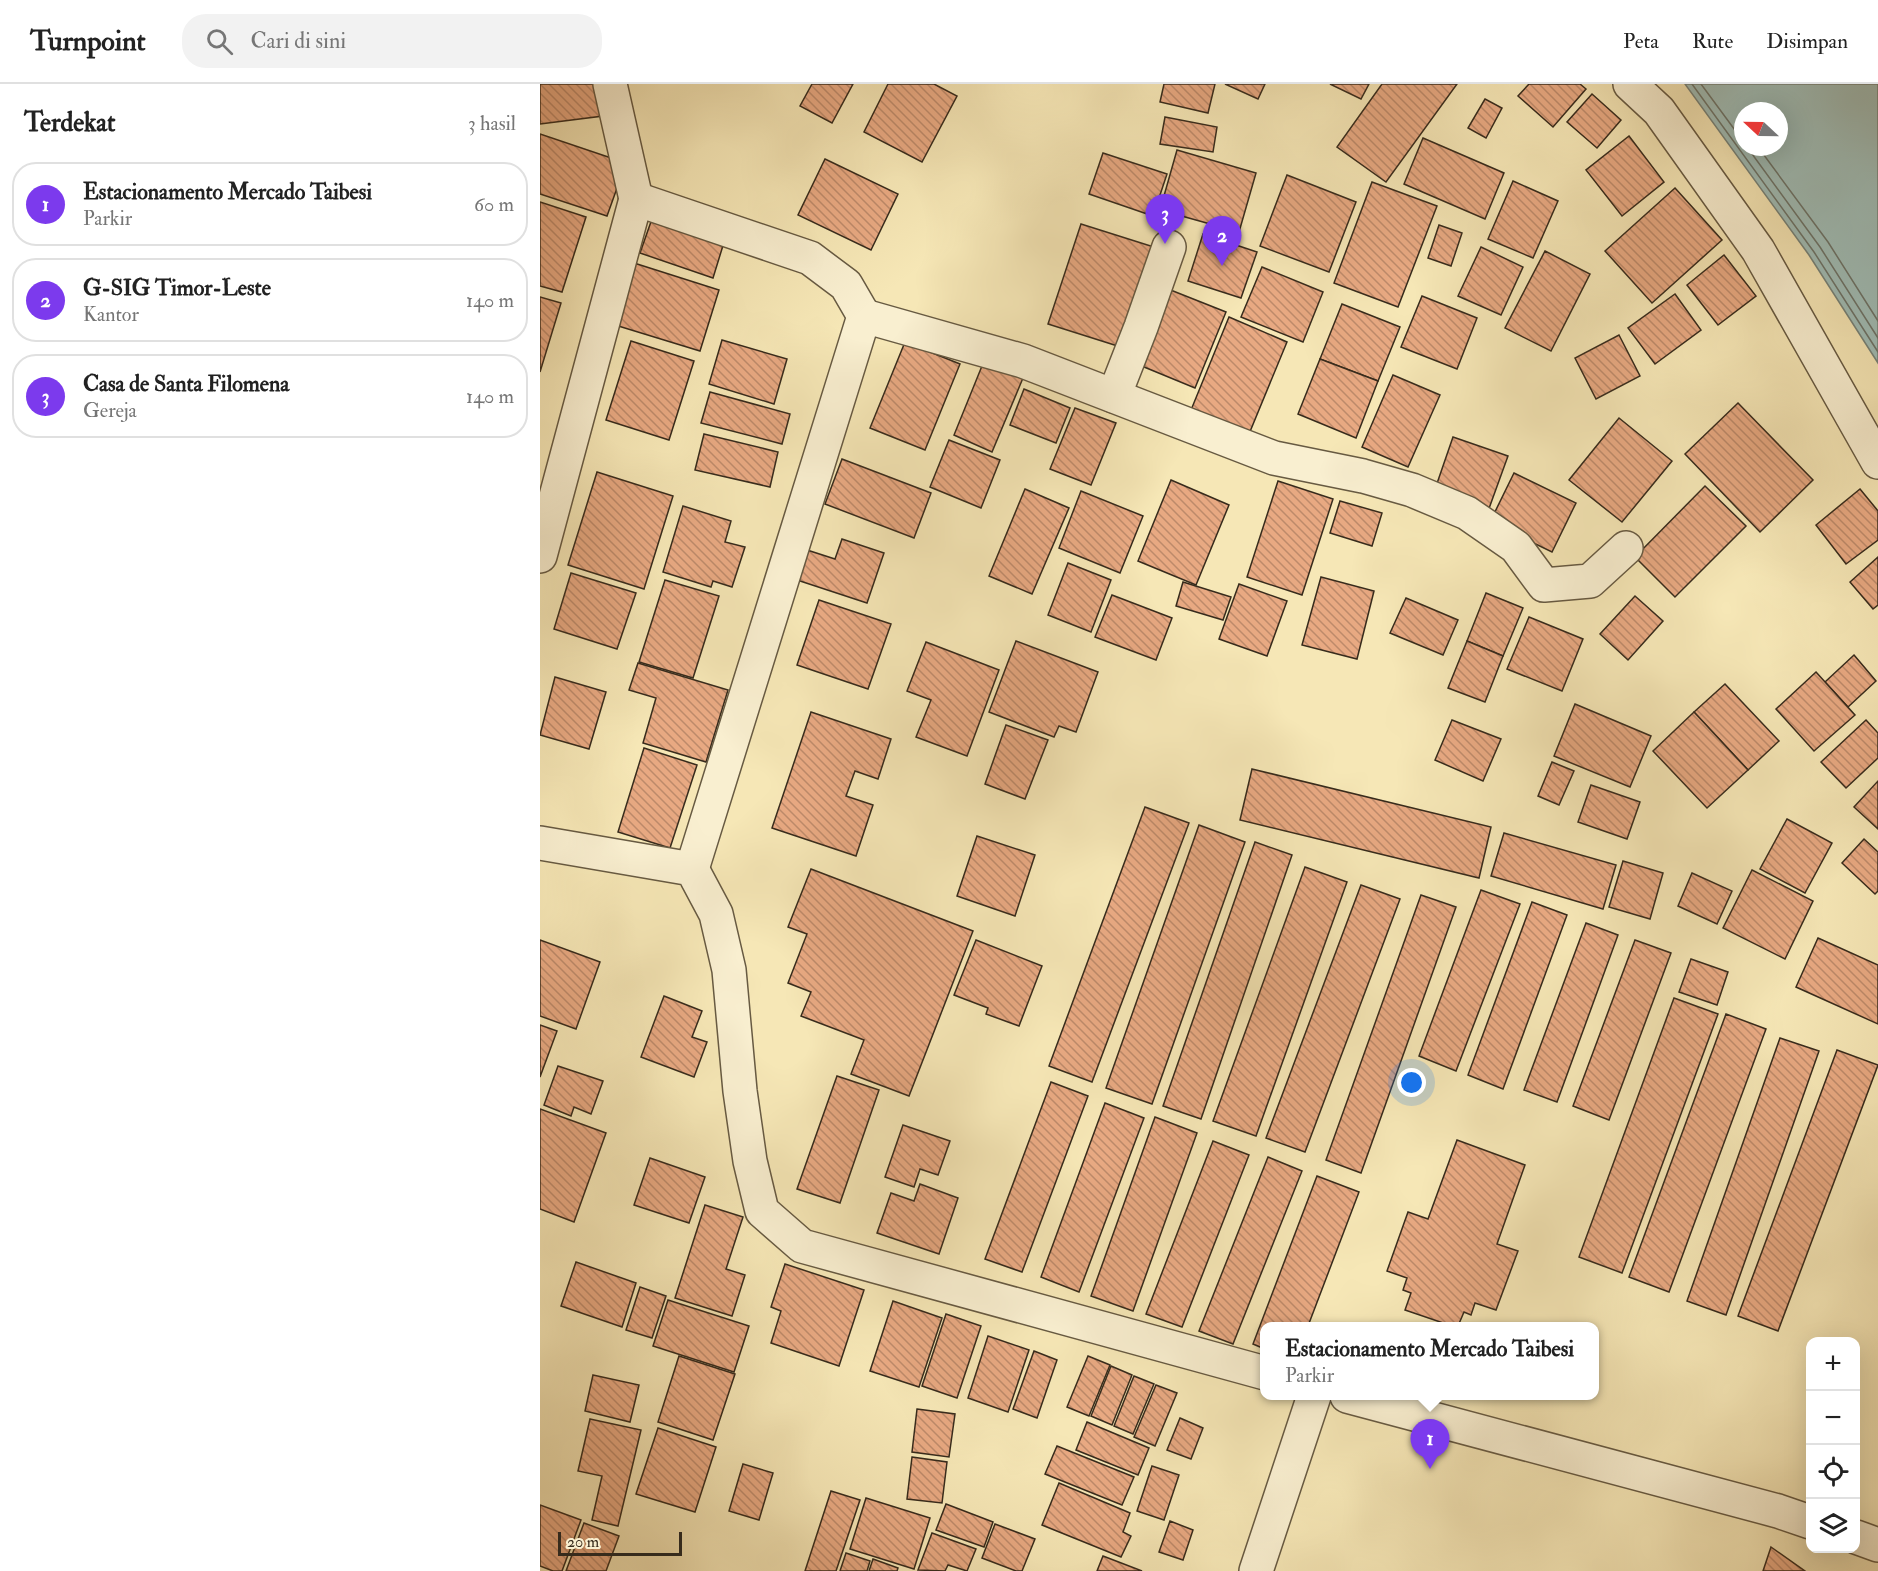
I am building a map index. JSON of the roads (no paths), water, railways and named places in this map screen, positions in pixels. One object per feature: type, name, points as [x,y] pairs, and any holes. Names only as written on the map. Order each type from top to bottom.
[{"type":"street","points":[[540,556],[636,200],[610,84]]},
{"type":"street","points":[[1630,84],[1659,111],[1758,250],[1878,462]]},
{"type":"street","points":[[636,200],[810,258],[846,285],[864,316],[1023,361],[1274,458],[1364,476],[1412,490],[1467,513],[1516,547],[1544,585],[1590,581],[1626,548]]},
{"type":"street","points":[[1114,396],[1169,247]]},
{"type":"street","points":[[864,316],[692,869],[716,914],[729,970],[740,1091],[750,1161],[762,1211],[802,1246],[1260,1372]]},
{"type":"street","points":[[540,843],[692,869]]},
{"type":"street","points":[[1256,1571],[1312,1400]]},
{"type":"street","points":[[1366,1400],[1767,1508],[1806,1521]]},
{"type":"street","points":[[1860,1539],[1878,1545]]},
{"type":"water","points":[[1685,84],[1878,84],[1878,363],[1809,255],[1737,156],[1788,156],[1788,102],[1734,102],[1734,152]]},
{"type":"place","name":"Casa de Santa Filomena","points":[[1165,244]]},
{"type":"place","name":"G-SIG Timor-Leste","points":[[1222,266]]},
{"type":"place","name":"Estacionamento Mercado Taibesi","points":[[1430,1469]]}]
